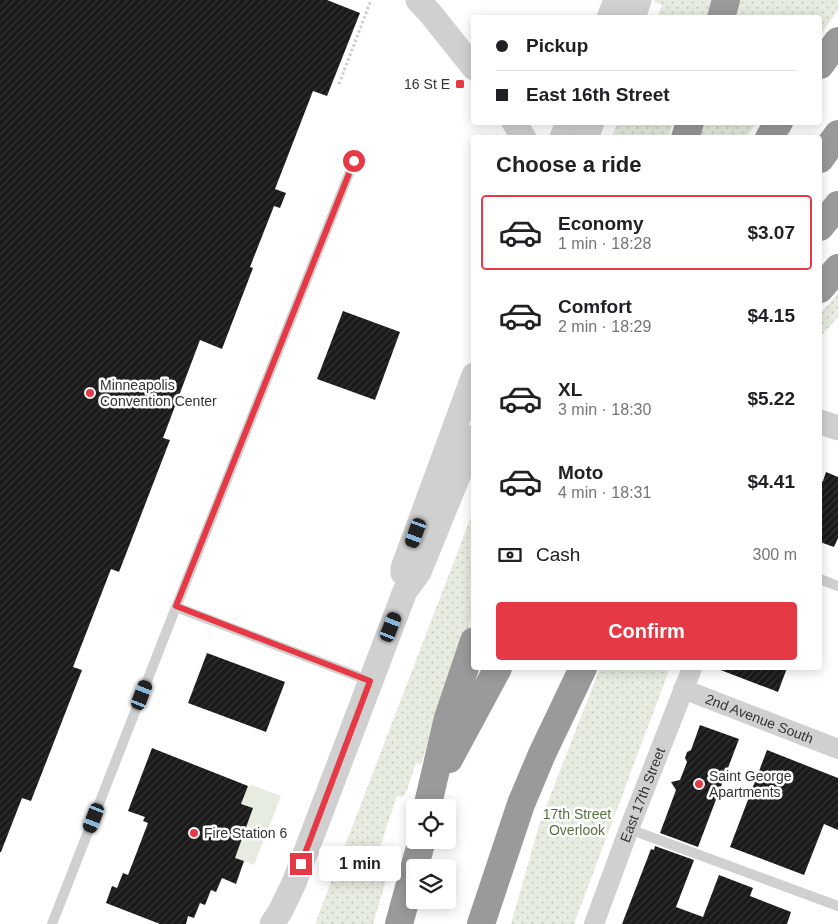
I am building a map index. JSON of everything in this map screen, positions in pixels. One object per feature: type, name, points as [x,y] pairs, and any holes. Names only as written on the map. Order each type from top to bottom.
[{"type":"highway","points":[[722,15],[726,0]]},
{"type":"highway","points":[[822,62],[838,41]]},
{"type":"highway","points":[[822,156],[838,134]]},
{"type":"highway","points":[[822,225],[838,205]]},
{"type":"highway","points":[[822,287],[838,268]]},
{"type":"highway","points":[[429,799],[448,718],[471,650]]},
{"type":"highway","points":[[435,799],[447,762],[483,670]]},
{"type":"highway","points":[[447,762],[497,670]]},
{"type":"highway","points":[[475,924],[504,826],[561,670]]},
{"type":"highway","points":[[481,924],[521,804],[581,670]]},
{"type":"highway","points":[[399,924],[419,849]]},
{"type":"street","points":[[418,0],[471,64]]},
{"type":"street","points":[[610,15],[616,0]]},
{"type":"street","points":[[634,15],[640,0]]},
{"type":"street","points":[[405,591],[403,568],[471,383]]},
{"type":"street","points":[[822,423],[838,428]]},
{"type":"street","points":[[278,919],[294,883],[405,591],[419,572],[471,444]]},
{"type":"street","name":"East 17th Street","points":[[594,924],[691,670]]},
{"type":"street","name":"2nd Avenue South","points":[[683,689],[838,749]]},
{"type":"lane","points":[[52,924],[176,606],[354,161]]},
{"type":"lane","points":[[822,580],[838,586]]},
{"type":"lane","points":[[176,606],[370,681]]},
{"type":"lane","points":[[629,829],[838,906]]},
{"type":"path","points":[[339,84],[371,0]]},
{"type":"green space","points":[[655,0],[712,0],[708,15],[658,15],[662,5],[654,2]]},
{"type":"green space","points":[[735,0],[838,0],[838,10],[822,32],[822,15],[731,15]]},
{"type":"green space","points":[[616,125],[672,125],[669,135],[613,135]]},
{"type":"green space","points":[[697,125],[755,125],[747,135],[694,135]]},
{"type":"green space","points":[[838,293],[838,317],[822,335],[822,312]]},
{"type":"green space","points":[[471,517],[471,622],[448,679],[421,765],[416,763],[406,793],[402,797],[397,796],[371,874],[386,880],[373,924],[315,924]]},
{"type":"green space","name":"17th Street Overlook","points":[[599,670],[669,670],[574,924],[511,924],[540,822]]},
{"type":"green space","points":[[252,785],[281,796],[254,865],[235,858],[253,808],[241,804],[248,786]]},
{"type":"building","name":"Minneapolis Convention Center","points":[[0,0],[327,0],[360,13],[327,96],[313,91],[275,189],[286,193],[280,208],[274,206],[250,267],[253,268],[222,349],[200,340],[163,438],[170,440],[119,572],[111,569],[73,667],[82,670],[31,801],[22,798],[1,852],[0,852]]},
{"type":"building","points":[[343,311],[400,332],[375,400],[317,379]]},
{"type":"building","points":[[826,472],[838,477],[838,538],[834,547],[822,543],[823,481]]},
{"type":"building","points":[[207,653],[285,682],[266,732],[188,703]]},
{"type":"building","points":[[721,670],[786,670],[778,692]]},
{"type":"building","name":"Saint George Apartments","points":[[700,725],[739,739],[698,847],[660,833],[676,790],[671,782],[680,780],[687,762],[685,758],[687,752],[691,750]]},
{"type":"building","name":"Fire Station 6","points":[[152,748],[248,786],[241,804],[253,808],[235,858],[244,861],[236,884],[222,878],[216,892],[211,890],[205,905],[200,903],[194,918],[188,916],[186,924],[160,924],[106,903],[112,886],[117,888],[123,873],[128,875],[148,823],[143,821],[145,817],[128,811]]},
{"type":"building","points":[[767,750],[838,778],[838,830],[824,824],[804,875],[730,847]]},
{"type":"building","points":[[655,846],[694,860],[676,907],[703,917],[719,875],[753,888],[750,896],[791,912],[787,924],[622,924],[651,849],[654,850]]},
{"type":"place","name":"16 St E","points":[[460,84]]},
{"type":"place","name":"Minneapolis Convention Center","points":[[90,393]]},
{"type":"place","name":"Saint George Apartments","points":[[699,784]]},
{"type":"place","name":"Fire Station 6","points":[[194,833]]},
{"type":"route","points":[[301,864],[370,681],[176,606],[354,161]]}]
